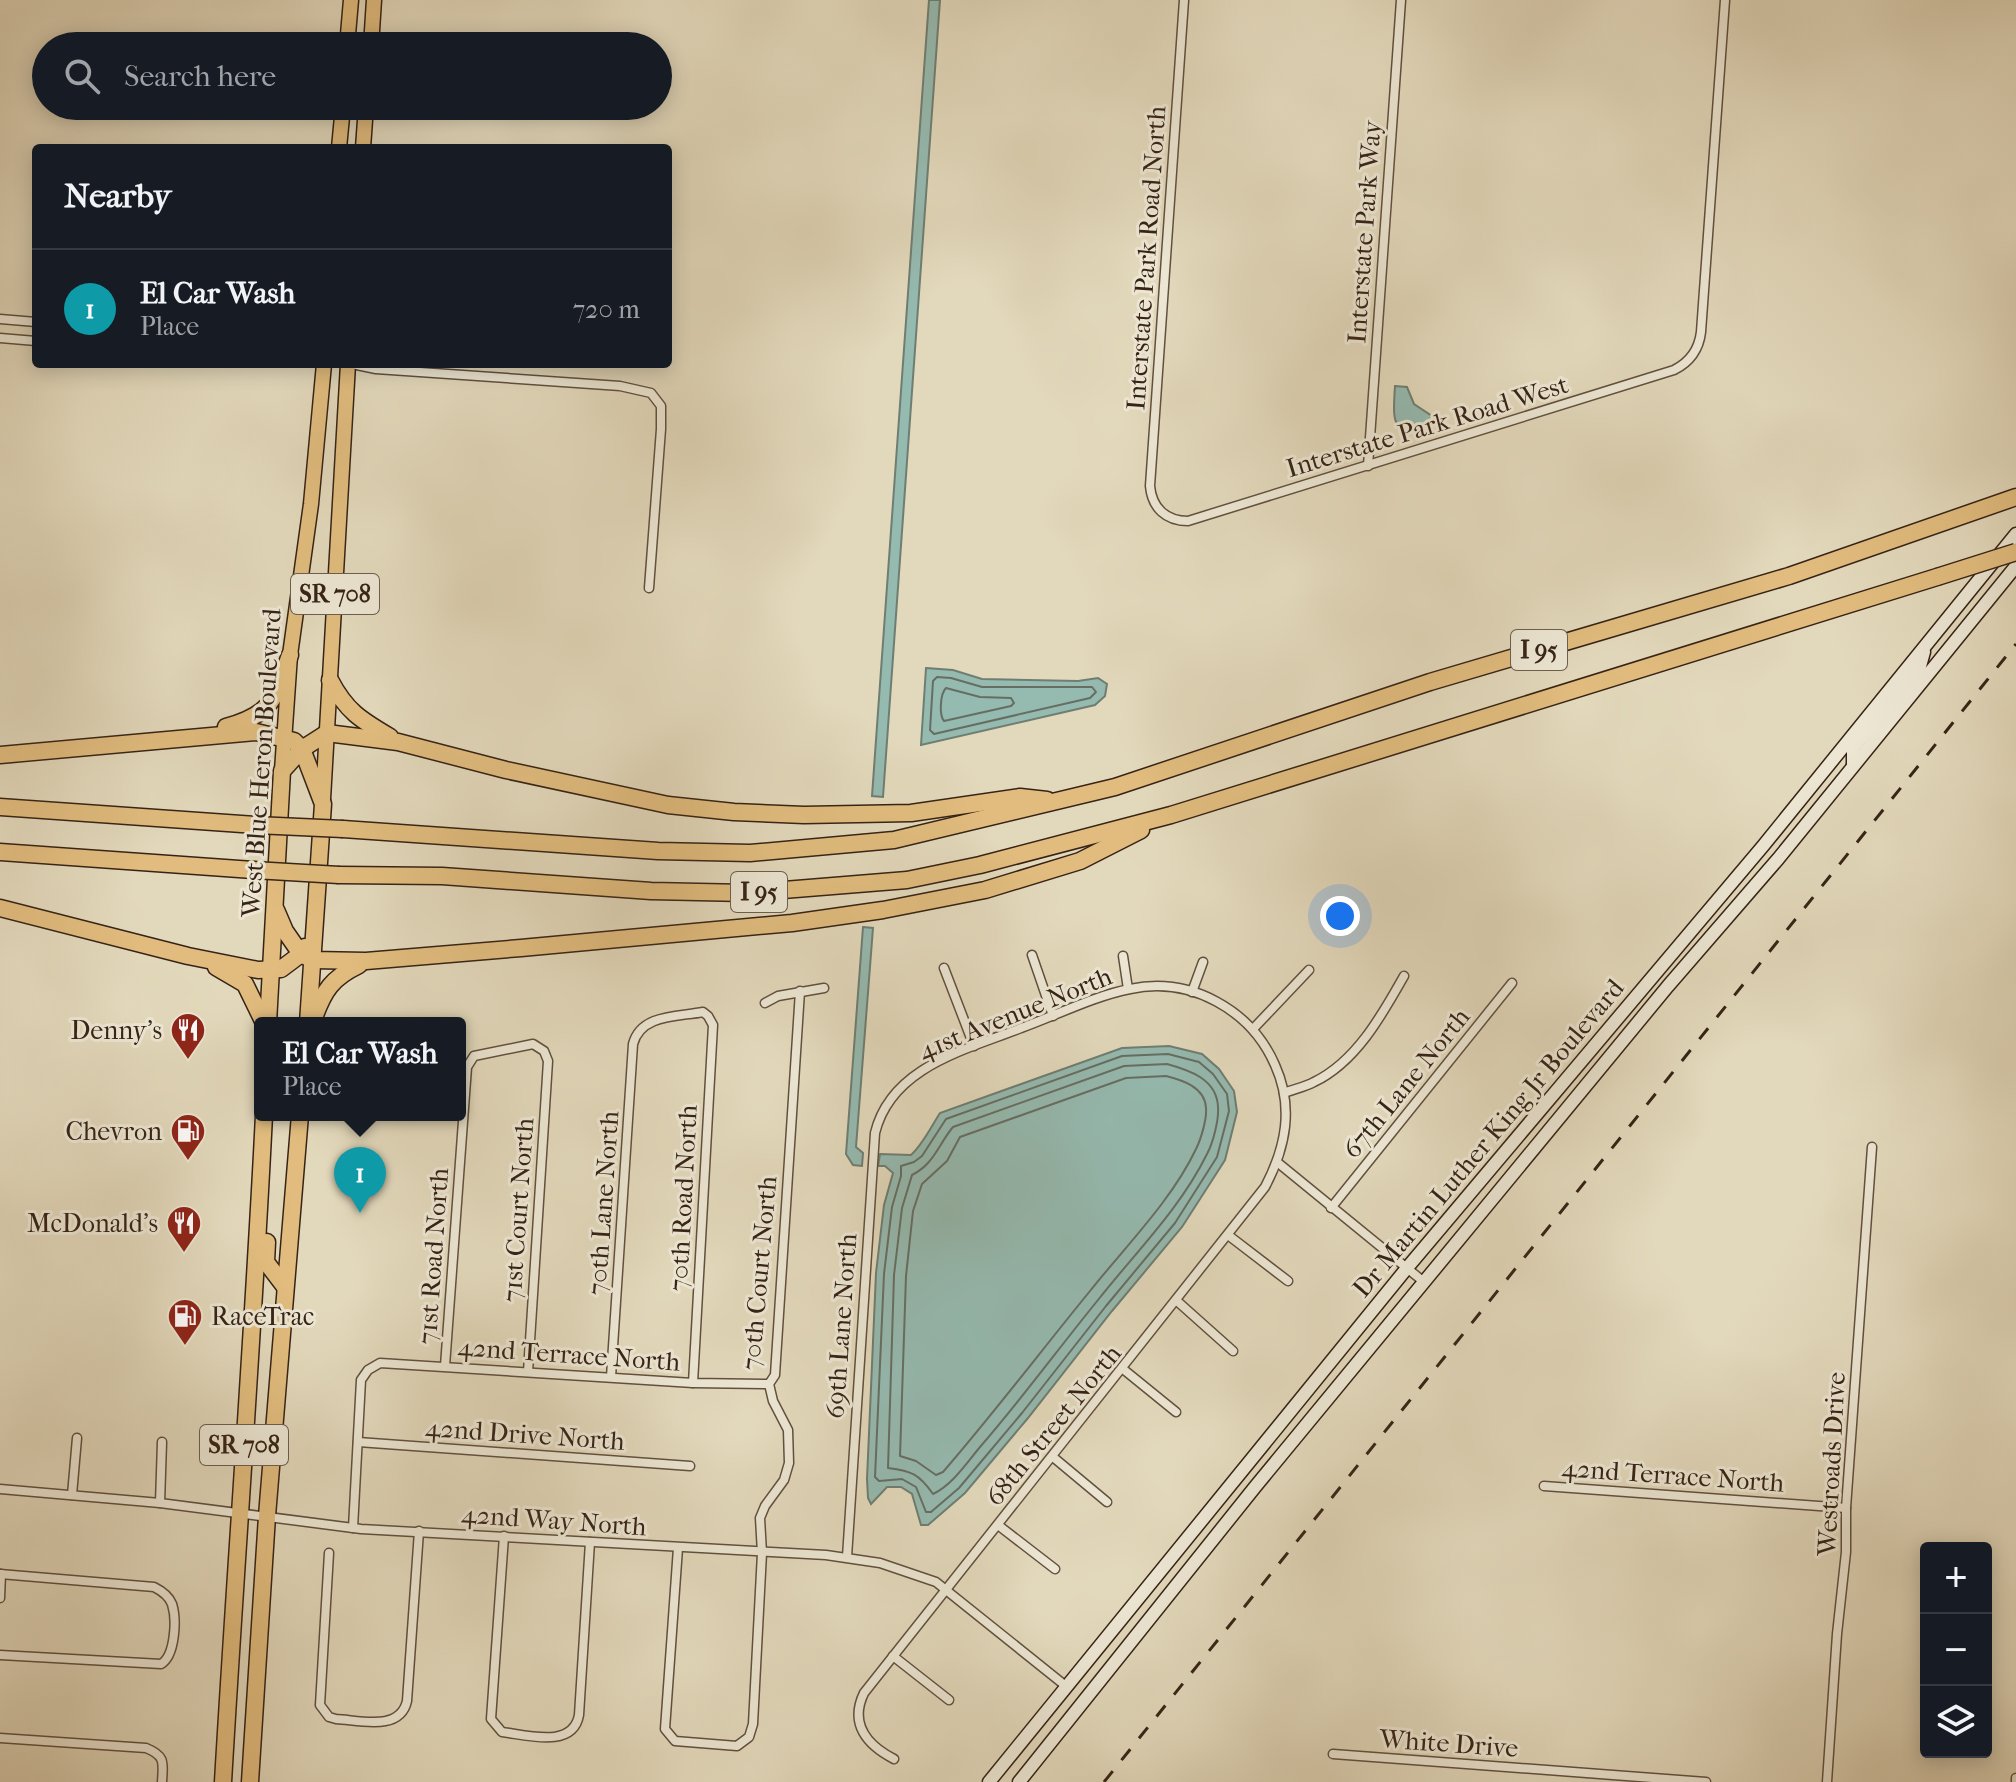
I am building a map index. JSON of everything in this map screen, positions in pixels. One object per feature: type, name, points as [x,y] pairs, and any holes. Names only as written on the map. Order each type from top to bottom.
[{"type":"highway","name":"I 95","points":[[0,807],[658,851],[750,853],[894,840],[1115,787],[1430,682],[1789,576],[2016,497]]},
{"type":"highway","name":"I 95","points":[[0,852],[253,870],[442,876],[651,891],[746,893],[907,880],[980,865],[1171,815],[2016,552]]},
{"type":"highway","points":[[197,735],[244,722],[264,711],[273,699],[290,655]]},
{"type":"highway","points":[[330,680],[345,706],[358,718],[398,742]]},
{"type":"highway","points":[[0,755],[256,732],[294,741],[302,749],[323,804]]},
{"type":"highway","points":[[282,771],[302,749],[327,733],[398,742],[506,770],[668,805],[734,812],[804,815],[911,813],[1020,797],[1056,801]]},
{"type":"highway","name":"West Blue Heron Boulevard","points":[[266,1017],[282,771]]},
{"type":"highway","name":"SR 708","points":[[307,957],[316,926],[323,804]]},
{"type":"highway","points":[[0,908],[188,956],[270,972],[307,957],[366,961],[792,923],[883,910],[985,890],[1080,861],[1171,815]]},
{"type":"highway","points":[[275,907],[285,931],[307,957],[310,1017]]},
{"type":"highway","points":[[188,956],[224,971],[245,984],[263,1017]]},
{"type":"highway","points":[[313,1017],[338,975],[366,961]]},
{"type":"highway","name":"SR 708","points":[[223,1782],[255,1302],[264,1121]]},
{"type":"highway","name":"SR 708","points":[[250,1782],[267,1516],[299,1121]]},
{"type":"highway","points":[[260,1181],[270,1189],[266,1262],[285,1287]]},
{"type":"highway","points":[[255,1302],[272,1323],[268,1385],[275,1414]]},
{"type":"main road","points":[[348,32],[351,0]]},
{"type":"main road","points":[[372,32],[374,0]]},
{"type":"main road","points":[[339,144],[342,120]]},
{"type":"main road","points":[[363,144],[365,120]]},
{"type":"main road","name":"West Blue Heron Boulevard","points":[[282,771],[290,655],[313,480],[324,368]]},
{"type":"main road","name":"SR 708","points":[[323,804],[350,368]]},
{"type":"main road","name":"Dr Martin Luther King Jr Boulevard","points":[[993,1778],[1407,1268],[1763,846],[2016,534]]},
{"type":"main road","name":"Dr Martin Luther King Jr Boulevard","points":[[1019,1782],[1255,1487],[2016,566]]},
{"type":"main road","points":[[1853,766],[1853,748],[1919,670],[1926,646]]},
{"type":"street","name":"Interstate Park Road North","points":[[1163,514],[1152,499],[1150,486],[1184,0]]},
{"type":"street","name":"Interstate Park Way","points":[[1368,466],[1401,0]]},
{"type":"street","name":"Interstate Park Road West","points":[[1163,514],[1175,520],[1195,520],[1674,370],[1687,362],[1696,350],[1701,332],[1725,0]]},
{"type":"street","points":[[0,319],[32,322]]},
{"type":"street","points":[[0,338],[32,341]]},
{"type":"street","points":[[371,368],[620,386],[651,393],[661,406],[661,418],[649,588]]},
{"type":"street","points":[[1032,955],[1053,1016]]},
{"type":"street","points":[[1123,956],[1128,989]]},
{"type":"street","points":[[1192,992],[1203,962]]},
{"type":"street","points":[[944,968],[974,1046]]},
{"type":"street","points":[[1253,1029],[1309,970]]},
{"type":"street","points":[[1284,1093],[1312,1083],[1340,1064],[1370,1030],[1404,976]]},
{"type":"street","name":"67th Lane North","points":[[1331,1208],[1512,983]]},
{"type":"street","name":"41st Avenue North","points":[[888,1101],[905,1081],[917,1073],[974,1046],[1128,989],[1157,987],[1192,992],[1230,1008],[1253,1029],[1270,1054],[1284,1093],[1287,1119],[1277,1162]]},
{"type":"street","points":[[765,1003],[778,996],[824,988]]},
{"type":"street","name":"70th Court North","points":[[678,1548],[664,1723],[668,1735],[675,1741],[737,1746],[749,1737],[753,1724],[762,1553],[760,1518],[784,1480],[789,1463],[788,1430],[773,1401],[769,1384],[775,1375],[800,991]]},
{"type":"street","name":"70th Road North","points":[[638,1032],[652,1021],[703,1012],[713,1025],[693,1383]]},
{"type":"street","name":"70th Lane North","points":[[611,1377],[633,1044],[638,1032]]},
{"type":"street","name":"71st Court North","points":[[474,1056],[533,1044],[544,1051],[548,1061],[528,1372]]},
{"type":"street","name":"71st Road North","points":[[466,1081],[467,1067],[474,1056]]},
{"type":"street","name":"69th Lane North","points":[[847,1557],[874,1146],[877,1126],[888,1101]]},
{"type":"street","name":"71st Road North","points":[[445,1366],[463,1121]]},
{"type":"street","name":"Westroads Drive","points":[[1827,1782],[1846,1552],[1846,1508],[1872,1147]]},
{"type":"street","points":[[1277,1162],[1424,1282]]},
{"type":"street","name":"68th Street North","points":[[894,1759],[864,1738],[858,1710],[864,1693],[1177,1301],[1265,1187],[1277,1162]]},
{"type":"street","points":[[1228,1235],[1288,1281]]},
{"type":"street","points":[[1177,1301],[1233,1351]]},
{"type":"street","name":"42nd Terrace North","points":[[358,1442],[361,1380],[368,1370],[387,1361],[693,1383],[769,1384]]},
{"type":"street","points":[[1123,1369],[1176,1412]]},
{"type":"street","points":[[72,1495],[77,1438]]},
{"type":"street","points":[[160,1503],[162,1442]]},
{"type":"street","points":[[353,1528],[358,1442]]},
{"type":"street","name":"42nd Drive North","points":[[358,1442],[690,1466]]},
{"type":"street","points":[[1053,1457],[1107,1502]]},
{"type":"street","name":"42nd Terrace North","points":[[1544,1486],[1846,1508]]},
{"type":"street","name":"42nd Way North","points":[[0,1489],[160,1503],[353,1528],[847,1557],[907,1571],[936,1582],[1067,1687]]},
{"type":"street","points":[[998,1525],[1055,1569]]},
{"type":"street","points":[[329,1553],[319,1699],[323,1711],[336,1719],[390,1721],[401,1715],[407,1701],[419,1531]]},
{"type":"street","points":[[504,1536],[490,1712],[494,1726],[502,1732],[561,1737],[573,1730],[579,1715],[590,1542]]},
{"type":"street","points":[[0,1598],[1,1574],[154,1587],[167,1595],[174,1615],[171,1651],[166,1661],[154,1665],[0,1655]]},
{"type":"street","points":[[893,1656],[949,1700]]},
{"type":"street","points":[[0,1738],[146,1748],[157,1753],[163,1765],[162,1782]]},
{"type":"street","name":"White Drive","points":[[1333,1754],[1706,1782]]},
{"type":"water","points":[[929,0],[940,0],[883,797],[872,796]]},
{"type":"water","points":[[1395,386],[1407,387],[1414,404],[1438,420],[1412,427],[1398,426],[1394,412]]},
{"type":"water","points":[[926,668],[953,670],[982,679],[1078,681],[1098,678],[1107,684],[1105,696],[1095,705],[921,745]]},
{"type":"water","points":[[863,927],[873,928],[856,1147],[863,1153],[862,1166],[853,1165],[846,1154]]},
{"type":"water","points":[[1169,1046],[1202,1054],[1219,1069],[1234,1091],[1237,1112],[1225,1160],[1182,1227],[965,1493],[928,1525],[921,1525],[912,1494],[901,1487],[887,1487],[871,1504],[867,1479],[876,1273],[884,1205],[893,1173],[885,1166],[878,1166],[880,1154],[911,1155],[940,1113],[1122,1048]]},
{"type":"railway","points":[[1104,1782],[2016,644]]},
{"type":"place","name":"Denny's","points":[[188,1061]]},
{"type":"place","name":"Chevron","points":[[188,1162]]},
{"type":"place","name":"El Car Wash","points":[[360,1213]]},
{"type":"place","name":"McDonald's","points":[[184,1254]]},
{"type":"place","name":"RaceTrac","points":[[185,1347]]}]
